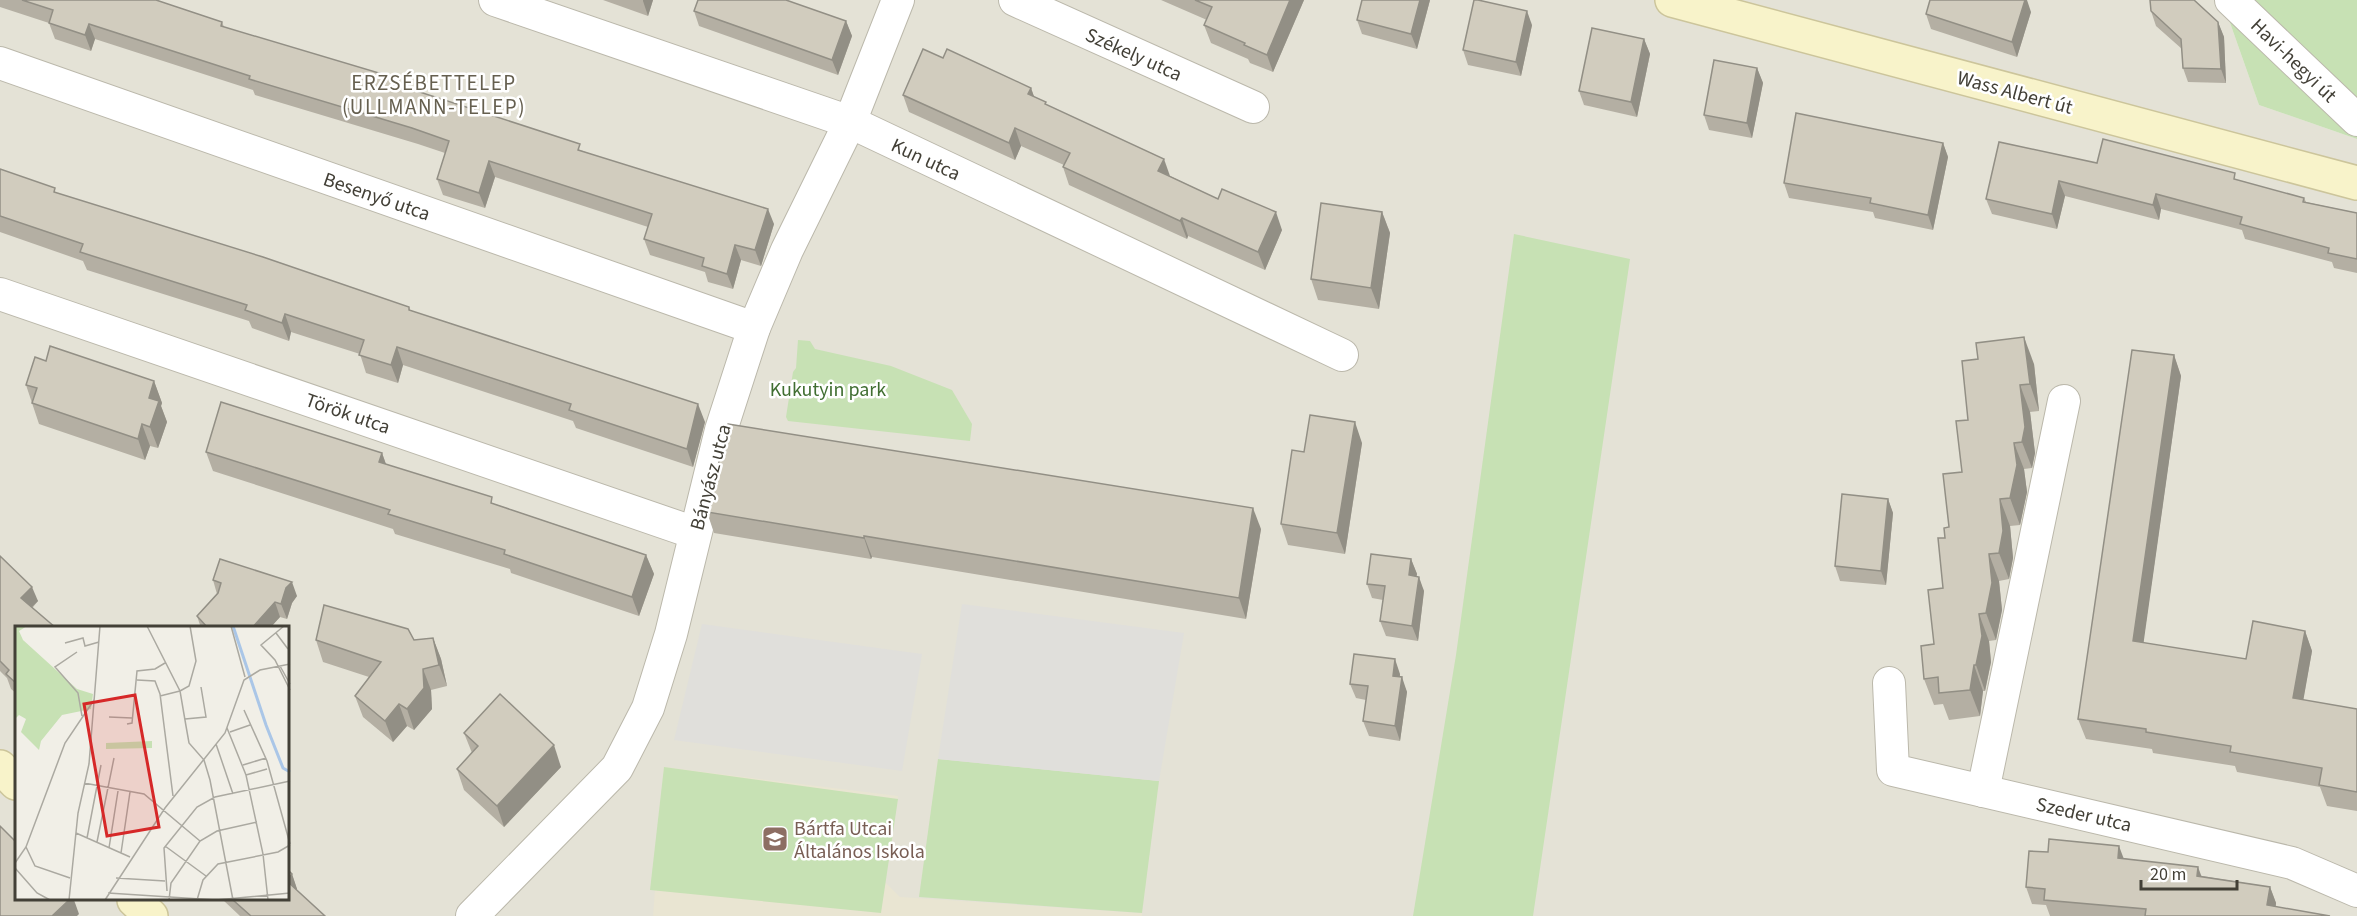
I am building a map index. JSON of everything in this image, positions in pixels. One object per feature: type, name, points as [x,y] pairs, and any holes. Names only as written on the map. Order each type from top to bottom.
[{"type":"street","name":"Kun utca","points":[[495,0],[850,122],[1342,356]]},
{"type":"street","name":"Bányász utca","points":[[472,916],[617,768],[648,708],[671,634],[721,430],[754,328],[787,250],[850,122],[898,0]]},
{"type":"street","name":"Székely utca","points":[[1015,0],[1253,107]]},
{"type":"street","name":"Wass Albert út","points":[[1672,0],[2357,183]]},
{"type":"street","name":"Havi-hegyi út","points":[[2231,0],[2357,120]]},
{"type":"street","name":"Besenyő utca","points":[[0,63],[754,328]]},
{"type":"street","name":"Török utca","points":[[0,294],[695,533]]},
{"type":"street","points":[[1983,791],[2064,401]]},
{"type":"street","name":"Szeder utca","points":[[1889,683],[1893,770],[2292,863],[2357,891]]},
{"type":"street","points":[[0,767],[15,782]]},
{"type":"street","points":[[135,901],[151,916]]},
{"type":"shaded area","points":[[0,0],[2222,0],[2259,105],[2357,139],[2357,916],[0,916]]},
{"type":"shaded area","points":[[962,604],[1184,633],[1159,781],[938,759]]},
{"type":"shaded area","points":[[702,624],[922,654],[902,771],[674,740]]},
{"type":"shaded area","name":"Bártfa Utcai Általános Iskola","points":[[664,767],[898,796],[885,882],[900,897],[1142,913],[1142,916],[653,916]]},
{"type":"green space","points":[[2222,0],[2357,0],[2357,139],[2259,105]]},
{"type":"green space","points":[[1514,234],[1630,259],[1533,916],[1413,916],[1456,655]]},
{"type":"green space","name":"Kukutyin park","points":[[798,340],[810,341],[815,349],[891,366],[952,390],[972,424],[970,441],[788,421],[786,417],[793,372],[796,368]]},
{"type":"green space","points":[[938,759],[1159,781],[1142,913],[919,897]]},
{"type":"green space","name":"Bártfa Utcai Általános Iskola","points":[[664,767],[898,799],[881,913],[650,890]]},
{"type":"building","points":[[22,0],[156,0],[222,22],[221,26],[399,79],[398,85],[580,144],[578,150],[768,209],[755,250],[735,245],[727,274],[702,266],[704,258],[644,239],[652,214],[489,161],[479,193],[437,179],[449,141],[249,79],[250,76],[89,24],[85,35],[49,23],[53,10]]},
{"type":"building","points":[[698,0],[786,0],[846,21],[832,60],[694,11]]},
{"type":"building","points":[[1195,0],[1290,0],[1267,55],[1204,25],[1212,7]]},
{"type":"building","points":[[1362,0],[1420,0],[1411,34],[1357,20]]},
{"type":"building","points":[[1474,0],[1527,11],[1516,62],[1463,50]]},
{"type":"building","points":[[1930,0],[2025,0],[2012,42],[1926,14]]},
{"type":"building","points":[[2150,0],[2194,0],[2218,22],[2221,69],[2183,68],[2181,39],[2151,11]]},
{"type":"building","points":[[1592,28],[1644,39],[1631,102],[1579,91]]},
{"type":"building","points":[[923,49],[943,58],[947,49],[1031,88],[1028,94],[1046,102],[1045,104],[1164,159],[1158,171],[1218,199],[1222,189],[1276,212],[1258,252],[1182,218],[1180,221],[1063,167],[1070,153],[1015,128],[1009,143],[903,95]]},
{"type":"building","points":[[1714,60],[1757,68],[1747,123],[1704,115]]},
{"type":"building","points":[[1796,113],[1943,143],[1928,215],[1870,203],[1871,198],[1784,183]]},
{"type":"building","points":[[2103,139],[2235,173],[2234,179],[2304,198],[2303,202],[2357,213],[2357,259],[2328,253],[2329,248],[2240,224],[2242,217],[2156,194],[2153,205],[2059,181],[2052,214],[1986,199],[1999,142],[2097,163]]},
{"type":"building","points":[[0,169],[55,188],[54,192],[263,257],[409,307],[409,310],[698,404],[687,449],[569,410],[571,404],[397,347],[391,365],[359,355],[364,340],[285,314],[282,323],[245,310],[247,305],[80,252],[83,244],[0,216]]},
{"type":"building","points":[[1321,203],[1382,212],[1371,288],[1311,279]]},
{"type":"building","points":[[2024,337],[2030,384],[2020,385],[2025,427],[2022,442],[2014,443],[2017,465],[2010,498],[2000,499],[2003,531],[1999,553],[1989,554],[1992,583],[1986,613],[1979,614],[1982,636],[1976,665],[1974,665],[1970,690],[1939,693],[1938,677],[1924,679],[1921,646],[1934,644],[1928,590],[1943,588],[1938,538],[1945,538],[1944,528],[1949,527],[1943,474],[1962,472],[1956,421],[1968,420],[1962,361],[1978,359],[1976,343]]},
{"type":"building","points":[[50,346],[154,381],[149,398],[159,401],[150,427],[142,424],[138,439],[32,403],[37,388],[26,385],[35,357],[46,361]]},
{"type":"building","points":[[2132,350],[2174,355],[2133,641],[2246,659],[2253,621],[2305,631],[2293,698],[2357,709],[2357,792],[2319,785],[2322,768],[2230,752],[2231,746],[2146,732],[2146,729],[2078,719]]},
{"type":"building","points":[[221,402],[382,453],[379,462],[492,497],[491,503],[646,555],[632,597],[504,554],[505,550],[388,514],[390,510],[206,452]]},
{"type":"building","points":[[1310,415],[1355,422],[1337,533],[1281,524],[1292,450],[1304,452]]},
{"type":"building","points":[[728,424],[1253,508],[1239,598],[707,512]]},
{"type":"building","points":[[1842,494],[1888,499],[1881,571],[1835,566]]},
{"type":"building","points":[[1371,554],[1411,559],[1409,575],[1419,577],[1412,626],[1380,621],[1385,586],[1367,584]]},
{"type":"building","points":[[0,556],[32,587],[21,598],[54,626],[15,626],[15,682],[6,674],[9,670],[0,661]]},
{"type":"building","points":[[220,559],[292,582],[286,588],[281,604],[275,602],[254,626],[206,626],[197,616],[218,593],[221,583],[213,580]]},
{"type":"building","points":[[324,605],[408,629],[414,640],[433,638],[439,665],[423,669],[424,688],[407,709],[399,704],[385,721],[355,696],[381,662],[316,640]]},
{"type":"building","points":[[1354,654],[1395,659],[1393,676],[1402,677],[1395,726],[1363,721],[1368,686],[1350,684]]},
{"type":"building","points":[[500,694],[554,745],[497,806],[457,769],[478,746],[464,733]]},
{"type":"building","points":[[0,826],[15,841],[15,901],[68,901],[52,916],[0,916]]},
{"type":"building","points":[[2049,839],[2119,846],[2118,858],[2198,867],[2197,876],[2270,887],[2267,905],[2330,916],[2145,916],[2146,909],[2044,900],[2045,889],[2026,887],[2029,851],[2048,852]]},
{"type":"building","points":[[290,884],[325,916],[251,916],[234,901],[290,901]]},
{"type":"place","name":"Bártfa Utcai Általános Iskola","points":[[775,839]]},
{"type":"district","name":"ERZSÉBETTELEP (ULLMANN-TELEP)","points":[[434,95]]}]
